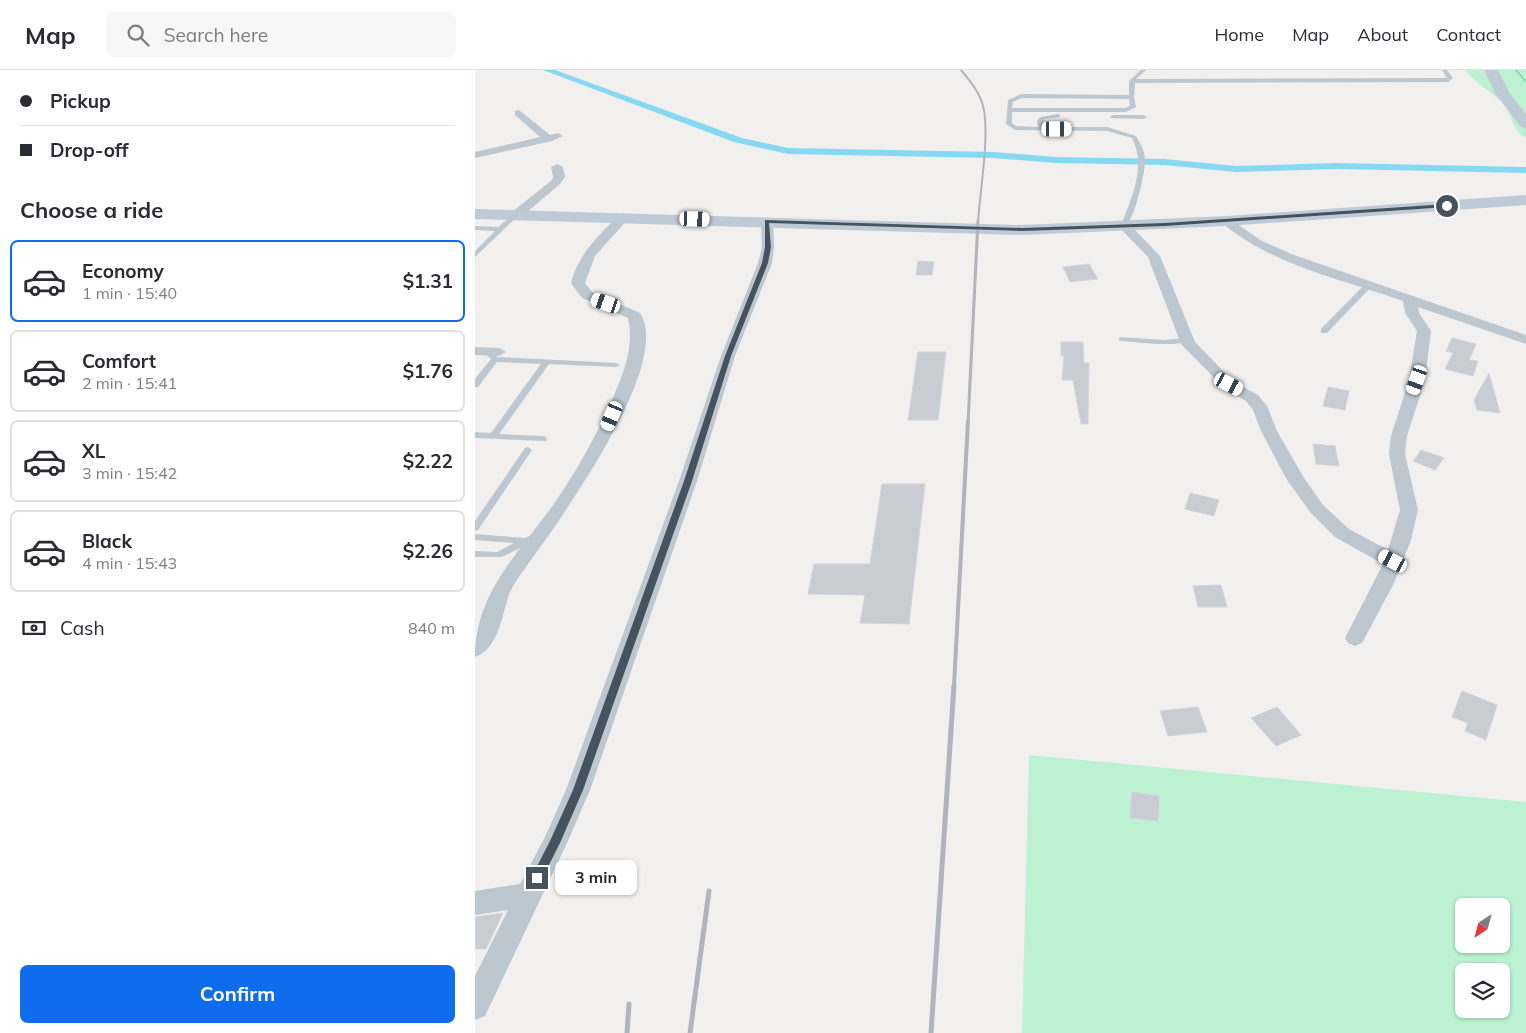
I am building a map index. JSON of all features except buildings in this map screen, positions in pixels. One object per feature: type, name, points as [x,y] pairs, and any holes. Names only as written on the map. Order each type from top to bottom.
[{"type":"main road","points":[[1491,70],[1502,93],[1526,124]]},
{"type":"main road","points":[[475,214],[767,221],[1022,230],[1227,221],[1526,200]]},
{"type":"street","points":[[475,155],[553,138],[519,113]]},
{"type":"street","points":[[516,215],[556,182],[559,177],[557,167]]},
{"type":"street","points":[[475,649],[485,638],[496,600],[504,584],[533,538],[566,499],[605,434],[630,377],[640,343],[639,322],[635,316],[587,295],[578,282],[579,273],[587,258],[601,239],[624,217]]},
{"type":"street","points":[[475,1006],[555,843],[578,790],[688,481],[728,356],[765,263],[768,247],[767,221]]},
{"type":"street","points":[[1227,221],[1242,234],[1277,255],[1526,340]]},
{"type":"street","points":[[1124,226],[1154,256],[1186,340],[1229,384],[1252,398],[1261,410],[1269,430],[1296,480],[1317,509],[1342,533],[1393,561]]},
{"type":"street","points":[[1355,638],[1402,540],[1409,510],[1406,490],[1399,472],[1397,454],[1399,436],[1417,380],[1424,331],[1412,313],[1410,301]]},
{"type":"street","points":[[475,903],[528,895]]},
{"type":"lane","points":[[1041,129],[1041,120],[1051,113],[1129,110],[1133,107],[1131,97],[1132,81],[1144,70]]},
{"type":"lane","points":[[1132,81],[1448,80],[1450,78],[1444,70]]},
{"type":"lane","points":[[1124,226],[1139,185],[1140,158],[1134,137],[1118,131],[1041,129],[1011,126],[1009,124],[1009,110],[1011,100],[1021,96],[1131,97]]},
{"type":"lane","points":[[1009,110],[1144,117]]},
{"type":"lane","points":[[475,255],[499,229],[516,215]]},
{"type":"lane","points":[[475,228],[499,229]]},
{"type":"lane","points":[[1324,331],[1369,285]]},
{"type":"lane","points":[[1122,339],[1165,342],[1186,340]]},
{"type":"lane","points":[[475,385],[489,354],[546,362],[616,364]]},
{"type":"lane","points":[[493,436],[546,362]]},
{"type":"lane","points":[[475,435],[543,439]]},
{"type":"lane","points":[[475,528],[528,450]]},
{"type":"lane","points":[[475,537],[533,538]]},
{"type":"lane","points":[[475,554],[498,555],[533,538]]},
{"type":"path","points":[[1516,70],[1526,82]]},
{"type":"green space","points":[[1465,70],[1526,70],[1526,138],[1515,127],[1504,105]]},
{"type":"green space","points":[[1029,755],[1526,802],[1526,1033],[1022,1033]]},
{"type":"waterway","points":[[547,70],[738,140],[762,147],[788,151],[994,155],[1056,160],[1164,162],[1236,169],[1337,166],[1526,170]]},
{"type":"railway","points":[[961,70],[978,93],[984,110],[985,150],[978,222]]},
{"type":"railway","points":[[968,423],[978,221]]},
{"type":"railway","points":[[954,686],[968,421]]},
{"type":"railway","points":[[931,1033],[954,685]]},
{"type":"railway","points":[[690,1033],[709,891]]},
{"type":"railway","points":[[627,1033],[629,1004]]},
{"type":"route","points":[[537,878],[555,843],[578,790],[688,481],[728,356],[744,313],[760,278],[768,247],[767,221],[1022,230],[1165,225],[1447,206]]}]
